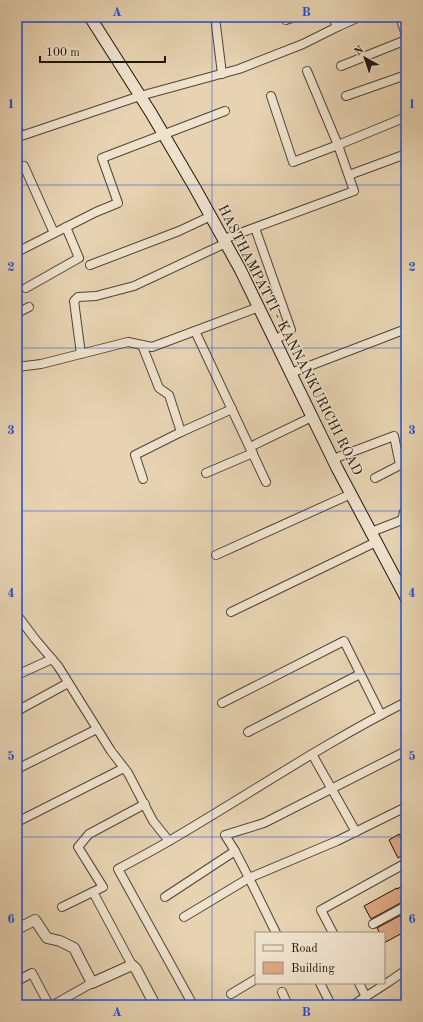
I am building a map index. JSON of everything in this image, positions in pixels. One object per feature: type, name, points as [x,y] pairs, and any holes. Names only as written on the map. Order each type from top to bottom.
[{"type":"main road","name":"HASTHAMPATTI - KANNANKURICHI ROAD","points":[[90,17],[164,135],[225,241],[333,459],[406,598]]},
{"type":"street","points":[[215,17],[222,74]]},
{"type":"street","points":[[333,17],[337,27]]},
{"type":"street","points":[[17,128],[21,136],[140,96],[239,69],[302,44],[359,17]]},
{"type":"street","points":[[400,17],[406,32]]},
{"type":"street","points":[[341,66],[406,40]]},
{"type":"street","points":[[81,354],[74,301],[78,297],[96,296],[134,286],[225,241],[255,228],[354,191],[338,145],[307,71]]},
{"type":"street","points":[[346,96],[406,75]]},
{"type":"street","points":[[271,96],[293,162],[406,117]]},
{"type":"street","points":[[17,252],[118,202],[102,158],[225,111]]},
{"type":"street","points":[[349,175],[406,154]]},
{"type":"street","points":[[24,166],[54,233]]},
{"type":"street","points":[[90,265],[179,231],[211,216]]},
{"type":"street","points":[[26,288],[79,258],[66,227]]},
{"type":"street","points":[[255,228],[291,330],[275,340]]},
{"type":"street","points":[[17,314],[29,307]]},
{"type":"street","points":[[17,367],[41,364],[128,342],[152,347],[259,307]]},
{"type":"street","points":[[291,373],[406,329]]},
{"type":"street","points":[[195,331],[266,482]]},
{"type":"street","points":[[142,345],[159,388],[169,395],[181,432]]},
{"type":"street","points":[[143,478],[135,455],[232,409]]},
{"type":"street","points":[[206,473],[312,417]]},
{"type":"street","points":[[333,459],[394,436],[403,464],[375,478]]},
{"type":"street","points":[[216,555],[351,494]]},
{"type":"street","points":[[231,612],[404,522],[404,512],[406,511]]},
{"type":"street","points":[[17,615],[58,666],[111,751],[128,773],[154,821],[169,841]]},
{"type":"street","points":[[222,703],[344,641],[381,715]]},
{"type":"street","points":[[17,675],[52,659]]},
{"type":"street","points":[[248,732],[360,674]]},
{"type":"street","points":[[17,711],[68,683]]},
{"type":"street","points":[[193,1005],[118,869],[169,841],[312,754],[406,702]]},
{"type":"street","points":[[17,769],[97,729]]},
{"type":"street","points":[[276,932],[236,851],[225,835],[264,823],[406,751]]},
{"type":"street","points":[[312,754],[356,832]]},
{"type":"street","points":[[17,822],[124,768]]},
{"type":"street","points":[[62,907],[103,887],[78,847],[89,834],[144,804]]},
{"type":"street","points":[[184,917],[249,878],[337,841],[406,807]]},
{"type":"street","points":[[165,897],[236,851]]},
{"type":"street","points":[[332,932],[321,910],[406,863]]},
{"type":"street","points":[[93,892],[155,1005]]},
{"type":"street","points":[[373,924],[406,906]]},
{"type":"street","points":[[17,929],[35,920],[47,938],[60,941],[74,948],[92,983]]},
{"type":"street","points":[[53,1005],[92,983],[132,965]]},
{"type":"street","points":[[353,1005],[406,970]]},
{"type":"street","points":[[17,981],[32,973],[49,1005]]},
{"type":"street","points":[[231,994],[255,980]]},
{"type":"street","points":[[320,984],[331,1005]]},
{"type":"street","points":[[360,984],[366,997]]},
{"type":"street","points":[[282,992],[288,1005]]},
{"type":"building","points":[[399,834],[406,846],[406,853],[398,858],[389,840]]},
{"type":"building","points":[[406,884],[406,900],[371,919],[364,906]]},
{"type":"building","points":[[405,913],[406,915],[406,931],[385,942],[385,932],[379,932],[377,928]]}]
